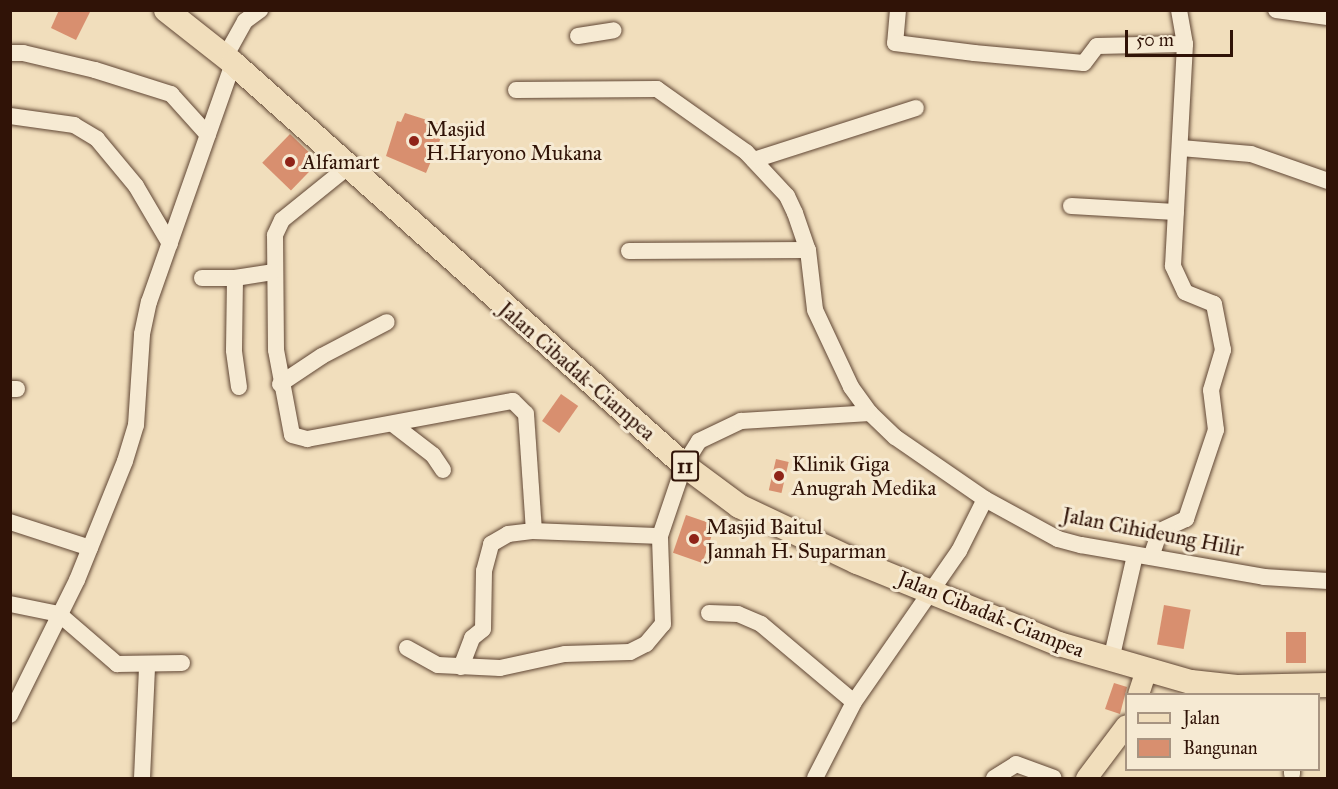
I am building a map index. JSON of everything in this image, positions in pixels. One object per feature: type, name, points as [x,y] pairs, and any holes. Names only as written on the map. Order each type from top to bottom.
[{"type":"highway","name":"Jalan Cibadak-Ciampea","points":[[166,10],[229,60],[684,465],[739,506],[783,530],[1059,644],[1110,660],[1191,682],[1299,691],[1328,686]]},
{"type":"main road","points":[[1138,693],[1146,670]]},
{"type":"main road","points":[[1086,778],[1125,726]]},
{"type":"street","points":[[898,10],[895,43],[974,53],[1084,63],[1097,46],[1185,44]]},
{"type":"street","points":[[1110,660],[1143,556],[1160,531],[1186,519],[1216,430],[1213,372],[1222,350],[1214,304],[1185,292],[1173,267],[1185,44],[1179,10]]},
{"type":"street","points":[[1276,10],[1328,17]]},
{"type":"street","points":[[10,715],[90,548],[136,425],[141,334],[208,135],[229,60],[250,12]]},
{"type":"street","points":[[578,36],[614,30]]},
{"type":"street","points":[[10,53],[22,53],[95,70],[171,94],[208,135]]},
{"type":"street","name":"Jalan Cihideung Hilir","points":[[516,90],[657,89],[754,160],[787,196],[808,250],[815,310],[851,387],[870,413],[895,437],[985,499],[1058,539],[1264,577],[1328,581]]},
{"type":"street","points":[[754,160],[916,108]]},
{"type":"street","points":[[10,116],[74,125],[97,139],[136,186],[170,244]]},
{"type":"street","points":[[1181,148],[1251,154],[1328,181]]},
{"type":"street","points":[[349,166],[278,225],[273,272],[280,384],[292,435],[298,438],[394,425],[506,401],[520,405],[526,414],[534,531]]},
{"type":"street","points":[[1071,206],[1176,212]]},
{"type":"street","points":[[629,251],[808,250]]},
{"type":"street","points":[[202,278],[235,278],[273,272]]},
{"type":"street","points":[[235,278],[234,350],[239,387]]},
{"type":"street","points":[[280,384],[322,356],[387,322]]},
{"type":"street","points":[[407,648],[438,665],[500,668],[566,654],[630,652],[646,644],[663,624],[660,536],[684,465],[699,441],[741,421],[870,413]]},
{"type":"street","points":[[394,425],[433,455],[443,470]]},
{"type":"street","points":[[815,778],[854,702],[959,551],[985,499]]},
{"type":"street","points":[[10,522],[90,548]]},
{"type":"street","points":[[461,667],[472,638],[483,628],[484,572],[491,544],[508,534],[534,531],[660,536]]},
{"type":"street","points":[[10,604],[59,614],[82,631],[103,656],[123,665],[147,666],[182,663]]},
{"type":"street","points":[[709,613],[738,614],[760,624],[854,702]]},
{"type":"street","points":[[142,778],[147,666]]},
{"type":"street","points":[[993,778],[1016,764],[1054,778]]},
{"type":"building","points":[[59,10],[91,10],[76,40],[51,28]]},
{"type":"building","name":"Masjid H.Haryono Mukana","points":[[405,113],[446,126],[426,173],[386,156],[397,121],[401,122]]},
{"type":"building","name":"Alfamart","points":[[290,134],[319,162],[291,191],[262,163]]},
{"type":"building","points":[[561,394],[578,406],[559,433],[542,421]]},
{"type":"building","name":"Klinik Giga Anugrah Medika","points":[[776,459],[789,462],[781,493],[769,490]]},
{"type":"building","name":"Masjid Baitul Jannah H. Suparman","points":[[686,515],[715,525],[702,563],[673,553]]},
{"type":"building","points":[[1164,605],[1191,610],[1184,649],[1157,644]]},
{"type":"building","points":[[1286,632],[1306,632],[1306,663],[1286,663]]},
{"type":"building","points":[[1114,683],[1127,687],[1120,714],[1105,709]]},
{"type":"place","name":"Masjid H.Haryono Mukana","points":[[414,141]]},
{"type":"place","name":"Alfamart","points":[[290,162]]},
{"type":"place","name":"Klinik Giga Anugrah Medika","points":[[779,476]]},
{"type":"place","name":"Masjid Baitul Jannah H. Suparman","points":[[694,539]]}]
